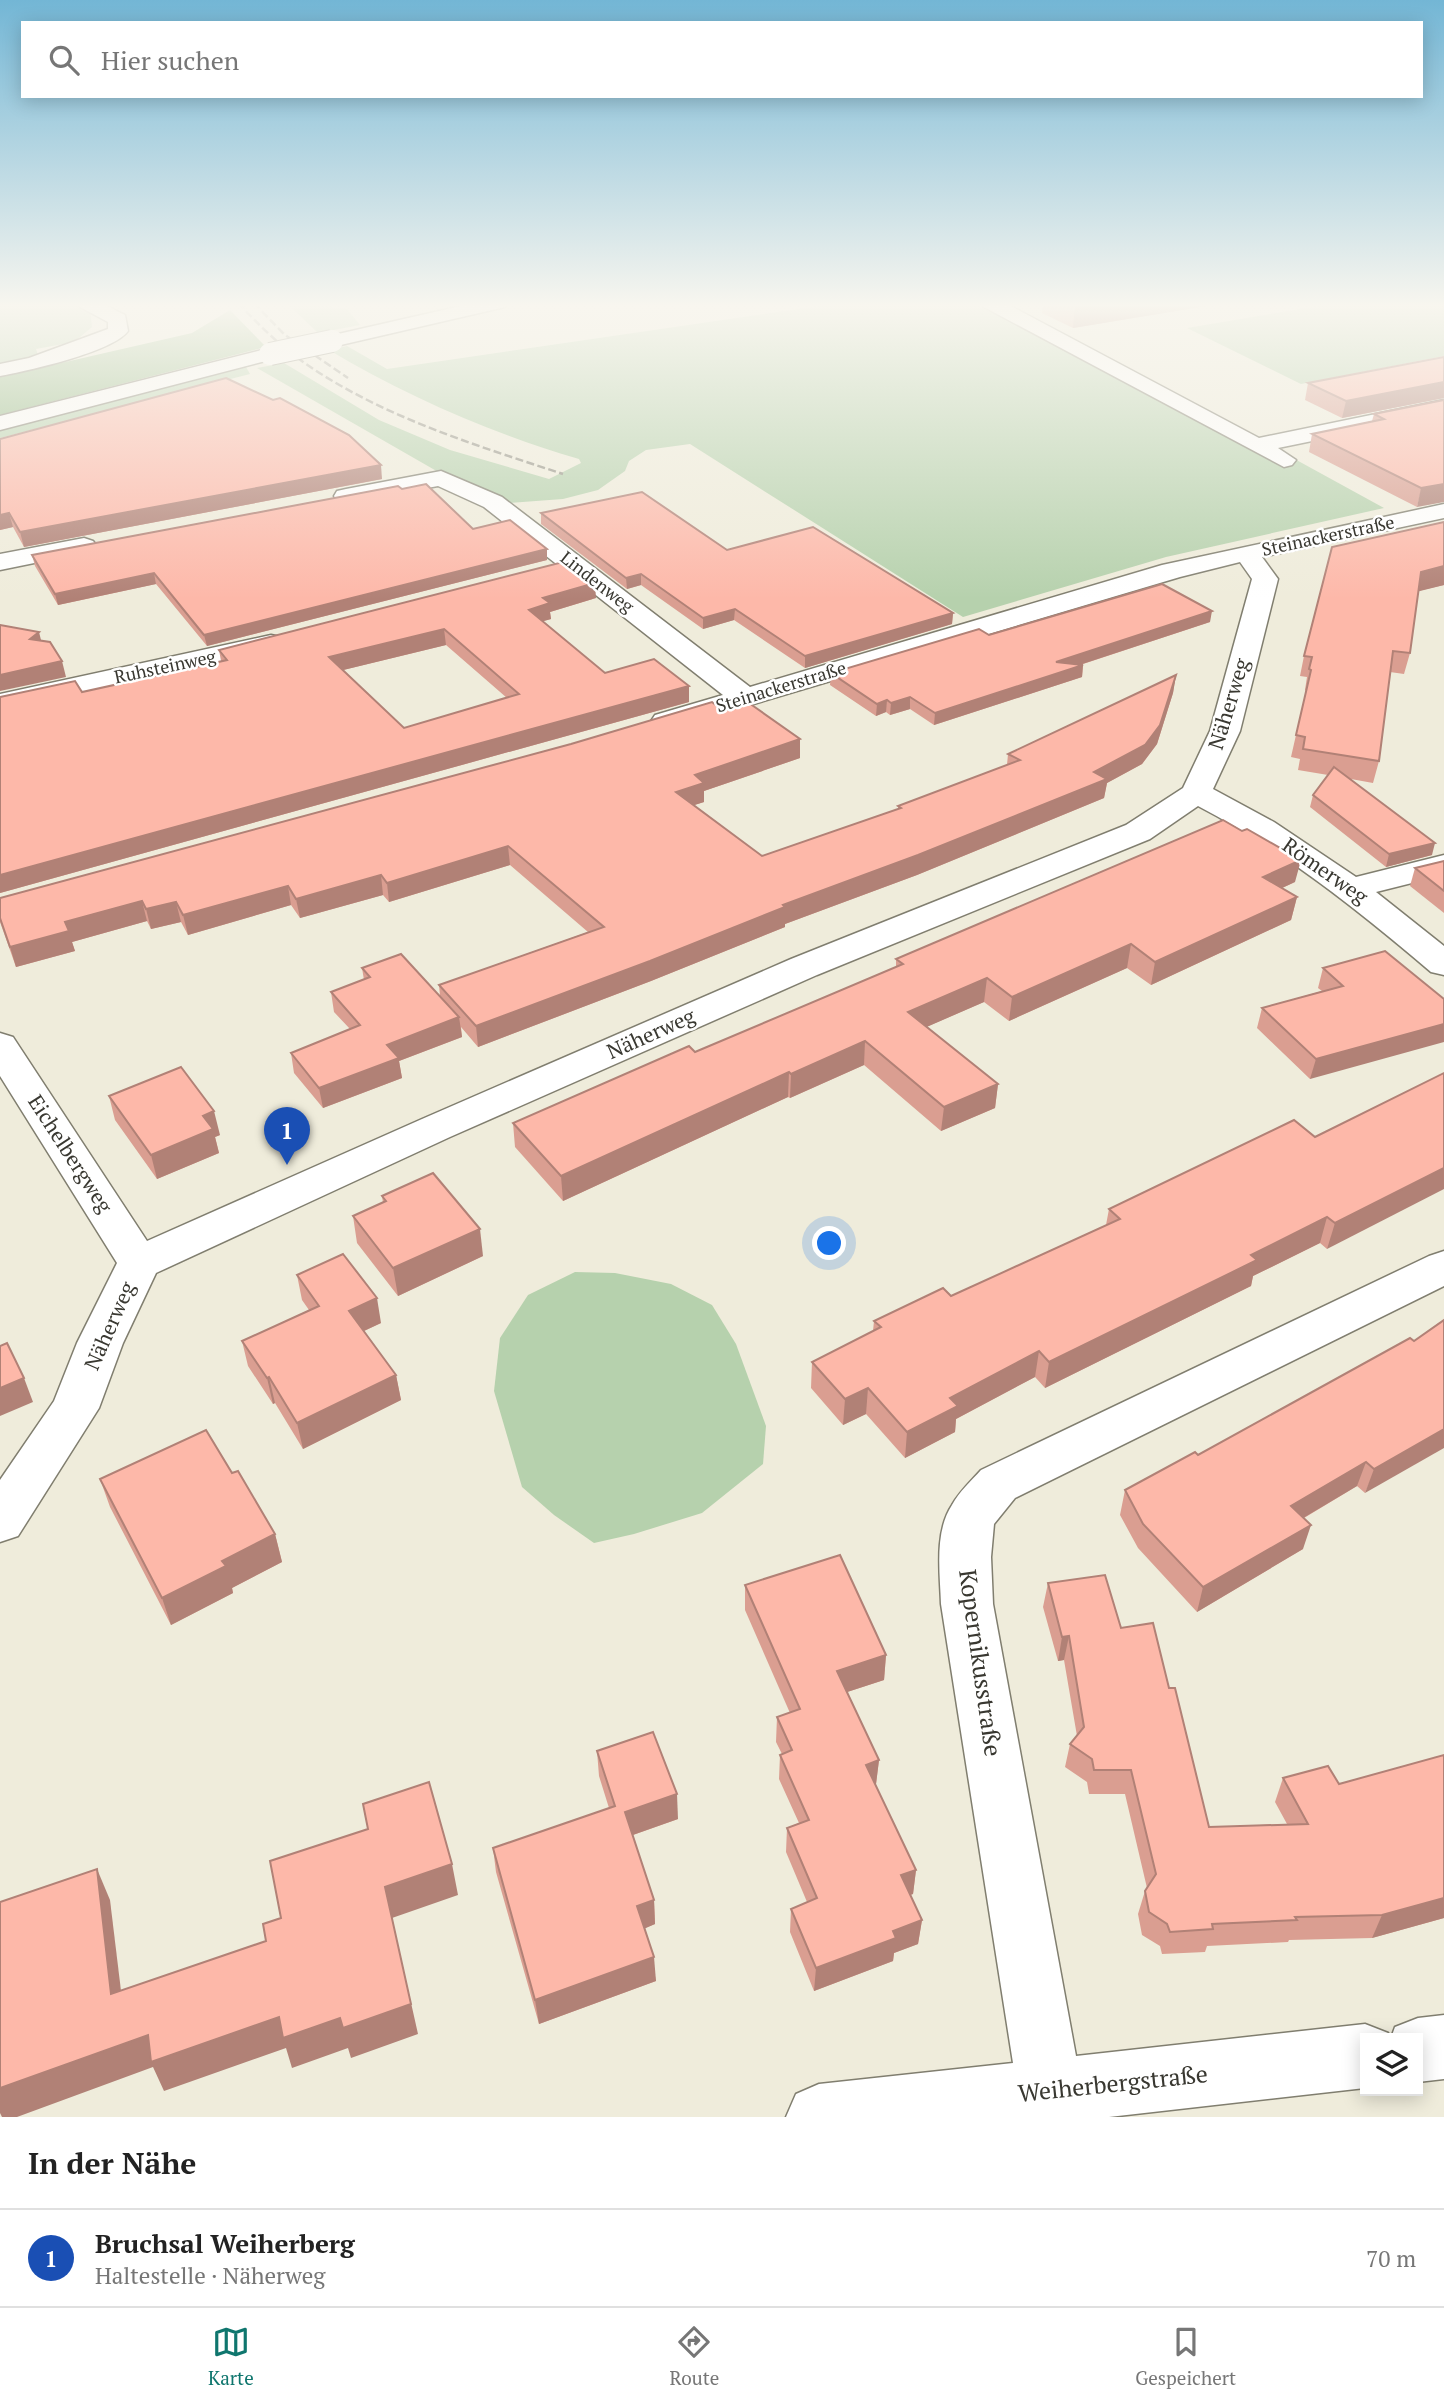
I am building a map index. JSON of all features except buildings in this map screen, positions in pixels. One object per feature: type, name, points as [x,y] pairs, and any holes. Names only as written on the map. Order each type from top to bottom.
[{"type":"street","points":[[0,423],[83,402]]},
{"type":"street","points":[[0,441],[148,402]]},
{"type":"street","points":[[1176,402],[1284,460]]},
{"type":"street","points":[[1257,445],[1444,407]]},
{"type":"street","name":"Lindenweg","points":[[321,501],[441,478],[494,502],[746,698]]},
{"type":"street","name":"Steinackerstraße","points":[[639,729],[1171,571],[1444,511]]},
{"type":"street","points":[[0,562],[107,541]]},
{"type":"street","name":"Näherweg","points":[[0,1521],[75,1408],[100,1343],[139,1263],[436,1128],[792,973],[1138,832],[1196,793],[1225,732],[1265,579],[1246,553]]},
{"type":"street","points":[[547,571],[573,564]]},
{"type":"street","name":"Ruhsteinweg","points":[[0,703],[292,638]]},
{"type":"street","name":"Römerweg","points":[[1196,793],[1243,815],[1352,888],[1444,964]]},
{"type":"street","points":[[1352,888],[1444,864]]},
{"type":"street","name":"Eichelbergweg","points":[[0,1045],[139,1263]]},
{"type":"street","name":"Kopernikusstraße","points":[[1050,2091],[967,1604],[965,1557],[970,1518],[998,1484],[1444,1267]]},
{"type":"street","points":[[1423,2049],[1444,2047]]},
{"type":"street","name":"Weiherbergstraße","points":[[819,2117],[1360,2057]]},
{"type":"green space","points":[[0,402],[52,402],[0,415]]},
{"type":"green space","points":[[105,402],[141,402],[0,438],[0,429]]},
{"type":"green space","points":[[316,402],[349,402],[379,420],[450,450],[549,479],[581,463],[579,459],[514,438],[428,402],[1160,402],[1271,461],[1291,457],[1384,508],[1166,557],[963,617],[690,444],[646,450],[629,461],[625,471],[598,490],[563,499],[509,503],[447,477]]},
{"type":"green space","points":[[575,1272],[615,1273],[671,1284],[712,1305],[736,1344],[766,1426],[763,1464],[702,1513],[594,1543],[554,1515],[522,1487],[494,1391],[500,1338],[528,1295]]},
{"type":"railway","points":[[372,402],[430,428],[563,474]]},
{"type":"place","name":"Bruchsal Weiherberg","points":[[287,1165]]}]
